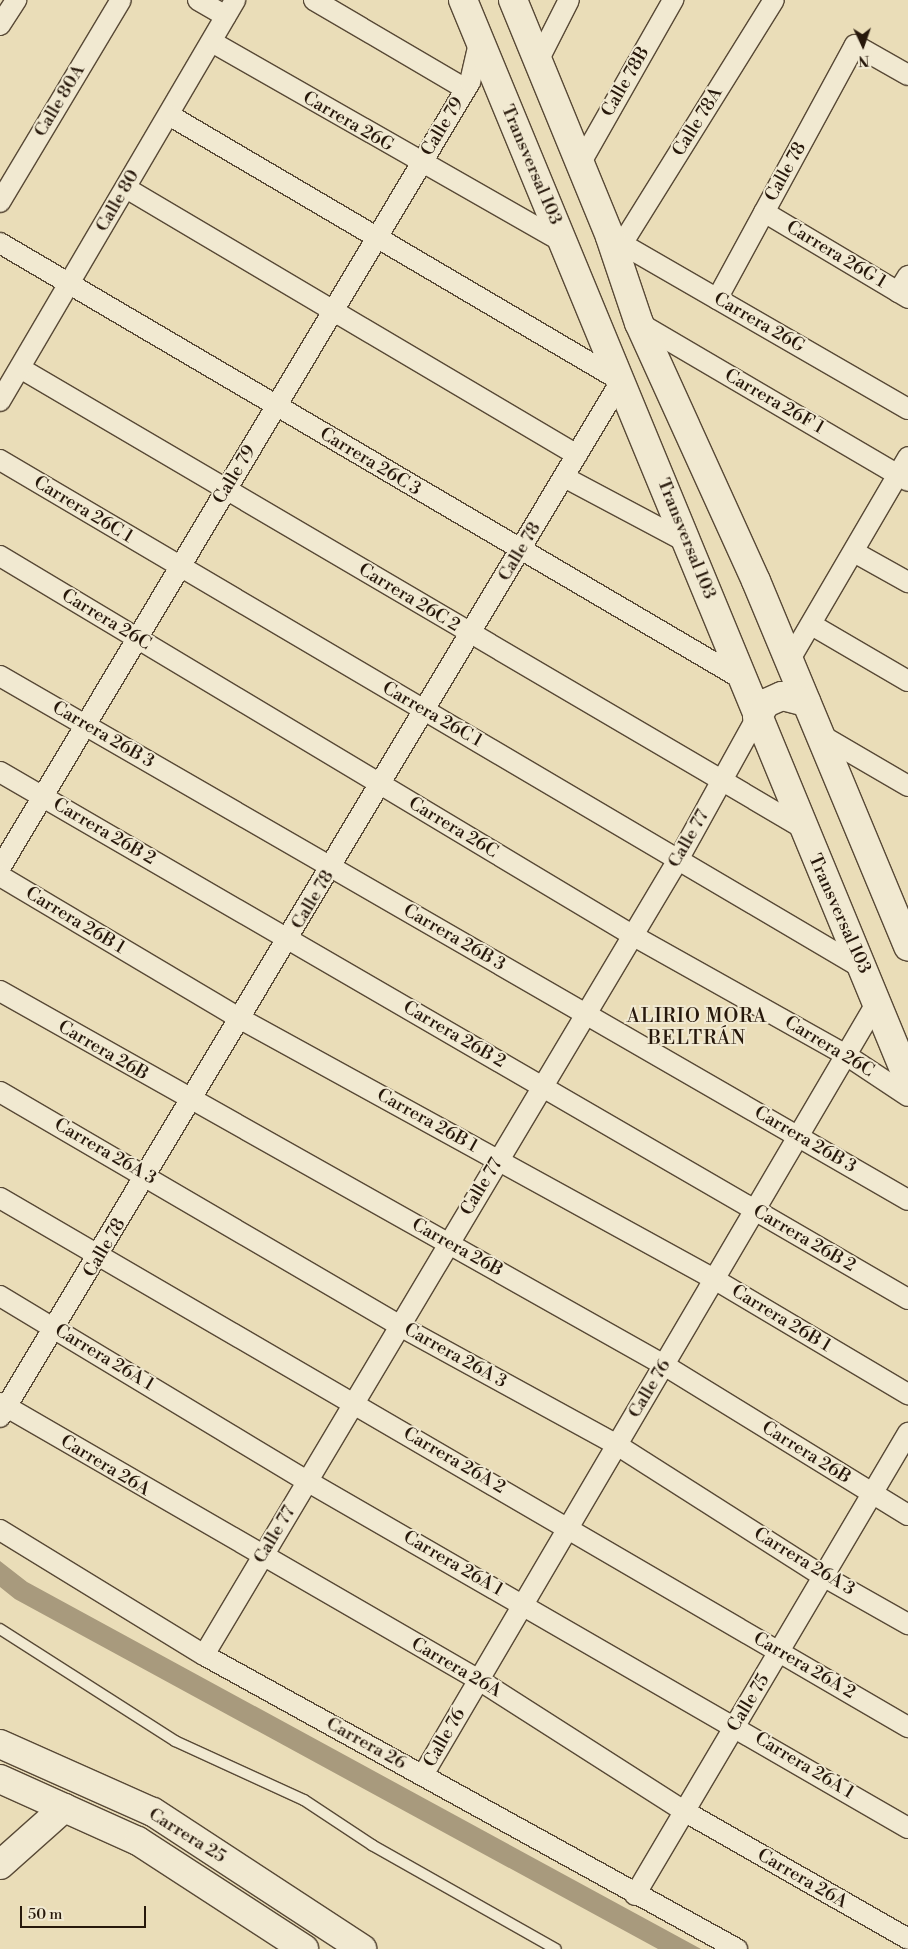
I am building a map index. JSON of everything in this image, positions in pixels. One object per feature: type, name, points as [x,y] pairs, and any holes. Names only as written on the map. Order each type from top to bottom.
[{"type":"street","points":[[0,25],[16,0]]},
{"type":"street","name":"Calle 80A","points":[[0,202],[121,0]]},
{"type":"street","points":[[198,0],[230,8]]},
{"type":"street","points":[[314,0],[468,85]]},
{"type":"street","name":"Transversal 103","points":[[463,0],[479,44],[688,542],[800,827],[864,970],[908,1079]]},
{"type":"street","points":[[513,0],[580,164],[616,240],[640,323],[789,661],[908,947]]},
{"type":"street","points":[[538,61],[569,0]]},
{"type":"street","name":"Calle 78B","points":[[580,164],[673,0]]},
{"type":"street","name":"Calle 78A","points":[[616,240],[774,0]]},
{"type":"street","name":"Calle 80","points":[[0,402],[212,42],[230,8]]},
{"type":"street","name":"Carrera 26G","points":[[212,42],[421,164],[564,243]]},
{"type":"street","name":"Calle 79","points":[[0,868],[468,85],[479,44]]},
{"type":"street","name":"Calle 78","points":[[717,299],[855,45],[908,75]]},
{"type":"street","name":"Calle 79","points":[[468,85],[497,85]]},
{"type":"street","points":[[169,115],[621,381]]},
{"type":"street","points":[[126,188],[332,312],[578,455]]},
{"type":"street","name":"Carrera 26G 1","points":[[764,212],[905,289]]},
{"type":"street","name":"Carrera 26G","points":[[616,240],[908,409]]},
{"type":"street","name":"Carrera 26C 3","points":[[0,243],[68,286],[276,406],[520,551],[742,678]]},
{"type":"street","name":"Carrera 26F 1","points":[[640,323],[903,478]]},
{"type":"street","name":"Carrera 26C 2","points":[[20,368],[722,783],[800,827]]},
{"type":"street","name":"Calle 78","points":[[2,1409],[56,1330],[146,1176],[192,1102],[239,1018],[289,940],[382,786],[621,381]]},
{"type":"street","points":[[742,678],[764,682],[783,670],[812,625],[854,552],[903,478],[908,457]]},
{"type":"street","name":"Carrera 26C 1","points":[[0,460],[864,970]]},
{"type":"street","points":[[564,477],[688,542]]},
{"type":"street","points":[[854,552],[908,582]]},
{"type":"street","name":"Carrera 26C","points":[[0,556],[632,935],[846,1055],[908,1096]]},
{"type":"street","points":[[812,625],[908,682]]},
{"type":"street","name":"Carrera 26B 3","points":[[0,676],[908,1200]]},
{"type":"street","points":[[757,717],[766,703],[782,696],[806,702]]},
{"type":"street","name":"Calle 77","points":[[204,1655],[678,860],[757,717]]},
{"type":"street","points":[[819,734],[908,786]]},
{"type":"street","name":"Carrera 26B 2","points":[[0,772],[908,1299]]},
{"type":"street","name":"Carrera 26B 1","points":[[0,876],[239,1018],[714,1279],[908,1394]]},
{"type":"street","name":"Carrera 26B","points":[[0,991],[192,1102],[664,1365],[908,1515]]},
{"type":"street","name":"Calle 76","points":[[423,1775],[877,1002]]},
{"type":"street","name":"Carrera 26A 3","points":[[0,1092],[400,1326],[617,1444],[823,1576],[908,1624]]},
{"type":"street","name":"Carrera 26A 2","points":[[0,1198],[101,1255],[908,1727]]},
{"type":"street","name":"Carrera 26A 1","points":[[0,1296],[307,1481],[735,1725],[908,1828]]},
{"type":"street","name":"Carrera 26A","points":[[2,1409],[479,1680],[684,1811],[908,1939]]},
{"type":"street","name":"Calle 75","points":[[635,1895],[908,1433]]},
{"type":"street","name":"Carrera 26","points":[[0,1530],[204,1655],[423,1775],[635,1895],[737,1949]]},
{"type":"street","name":"Carrera 25","points":[[0,1744],[153,1812],[362,1949]]},
{"type":"street","name":"Carrera 25","points":[[0,1779],[138,1841],[304,1949]]},
{"type":"street","points":[[0,1865],[64,1808]]},
{"type":"lane","points":[[0,1629],[175,1741],[304,1800],[372,1845],[556,1949]]},
{"type":"shaded area","points":[[0,1561],[27,1582],[701,1949],[658,1949],[15,1599],[0,1587]]},
{"type":"district","name":"ALIRIO MORA BELTRÁN","points":[[697,1028]]}]
